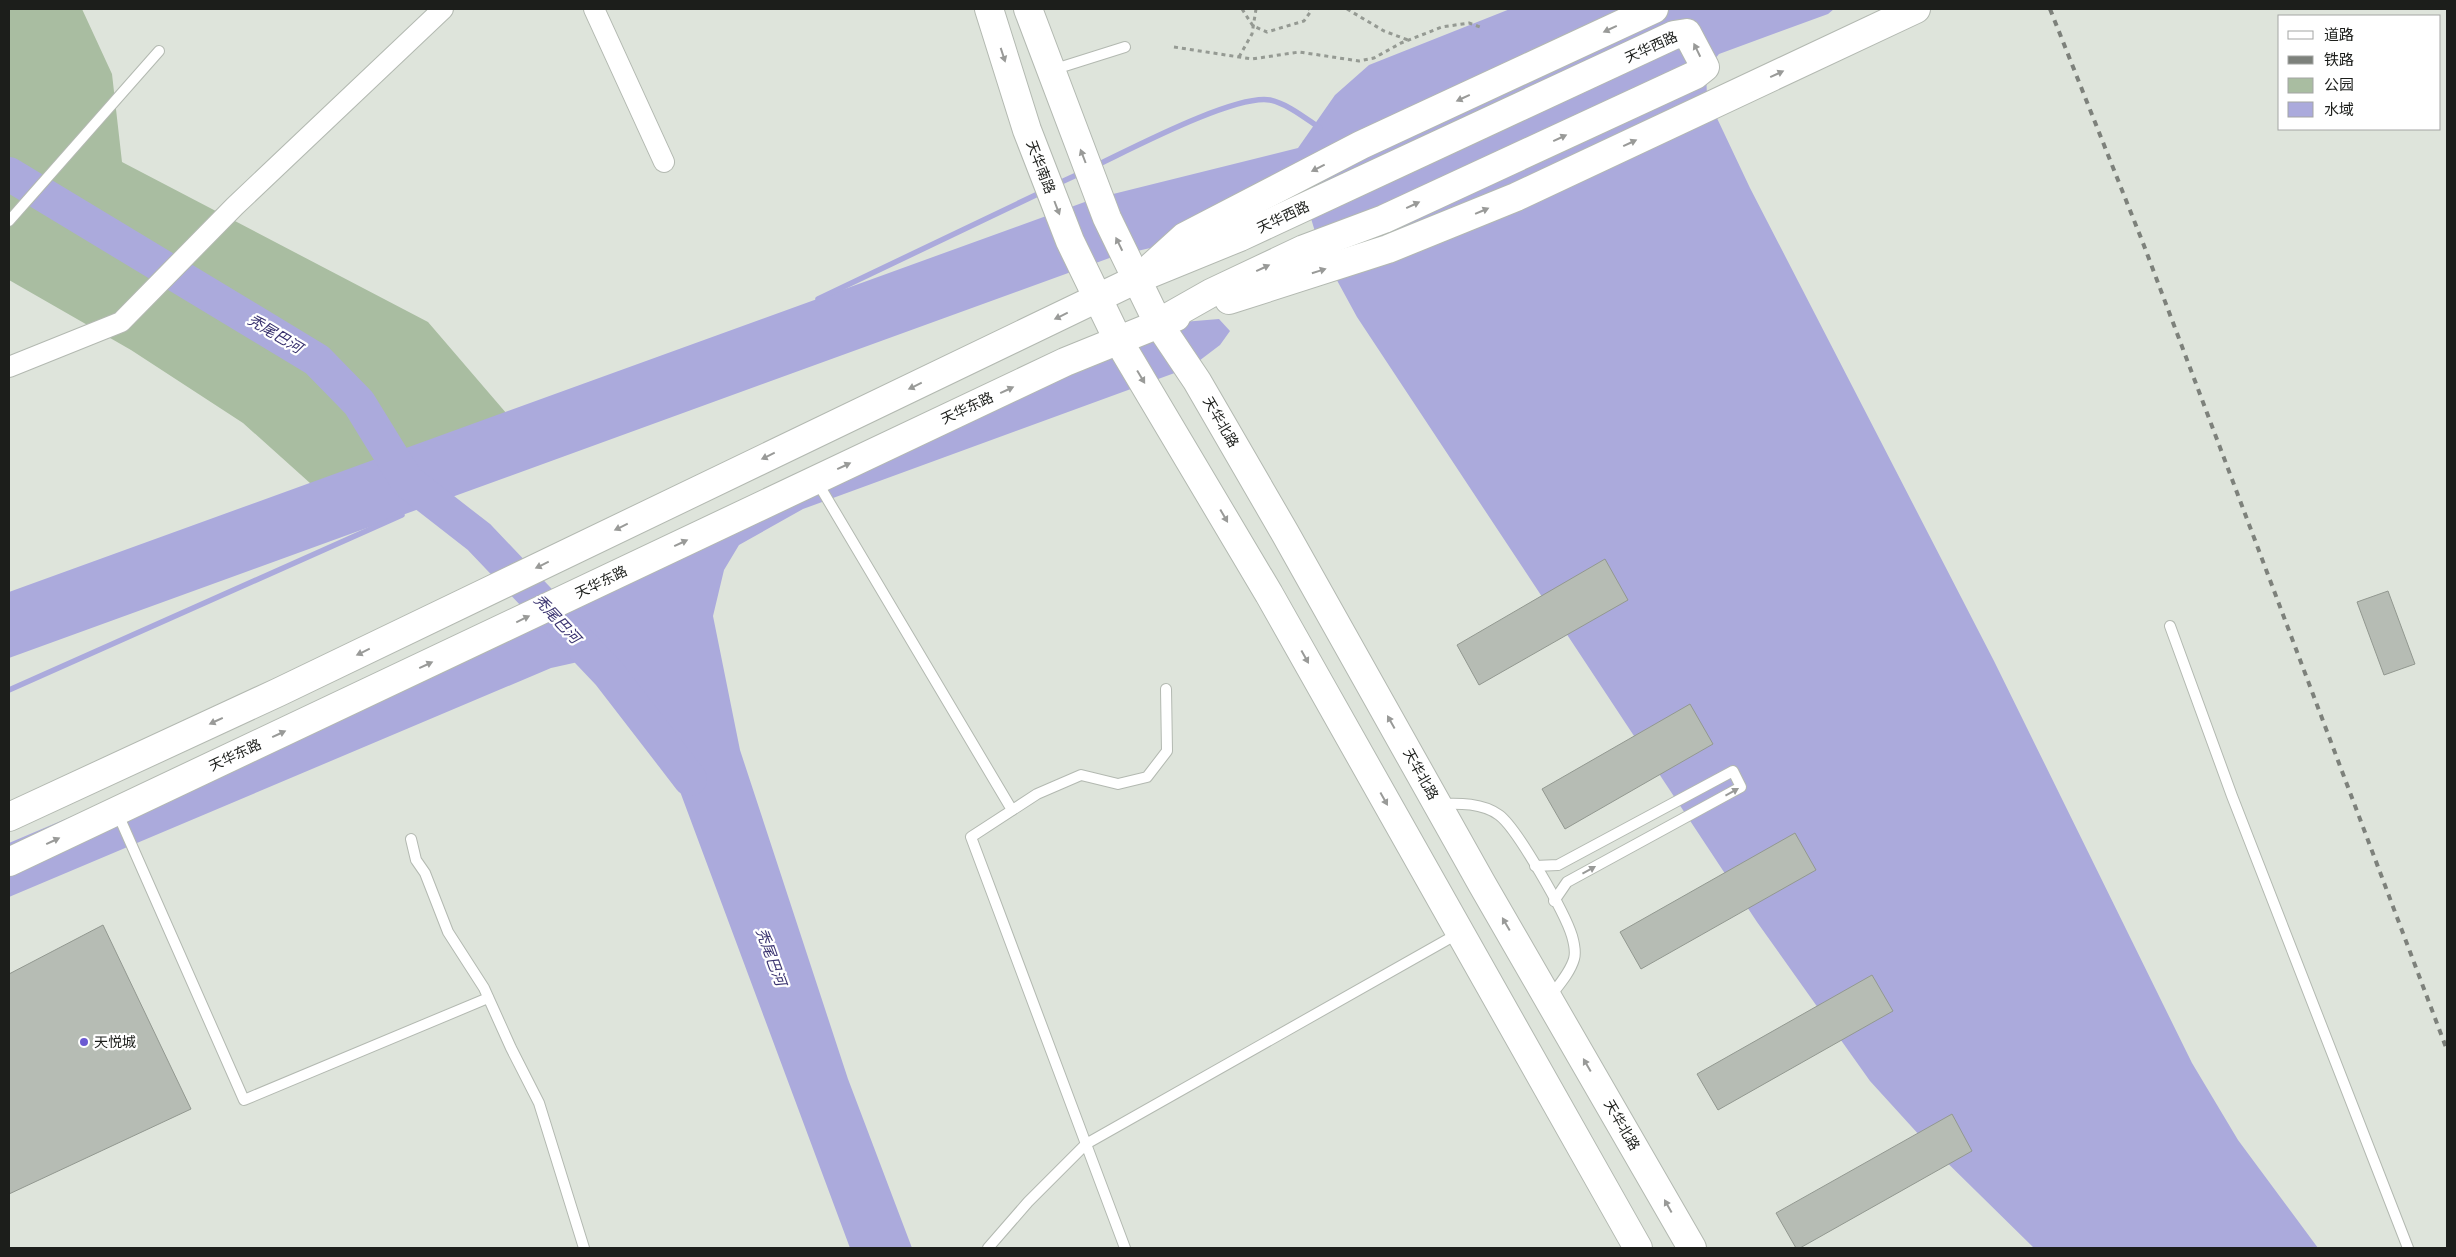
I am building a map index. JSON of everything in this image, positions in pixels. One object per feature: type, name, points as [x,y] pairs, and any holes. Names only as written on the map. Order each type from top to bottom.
[{"type":"main road","name":"天华南路","points":[[988,9],[1027,130],[1070,241],[1128,310]]},
{"type":"main road","points":[[1028,9],[1106,218],[1128,310],[1264,586],[1638,1248]]},
{"type":"main road","name":"天华西路","points":[[1128,310],[1184,237],[1362,146],[1654,9]]},
{"type":"main road","points":[[10,811],[454,608],[586,544],[1128,310],[1388,249],[1516,197],[1916,9]]},
{"type":"main road","name":"天华西路","points":[[1681,32],[1688,33],[1704,63],[1703,71],[1687,79],[1384,219],[1304,249],[1211,293],[1128,310],[1240,238],[1681,32]]},
{"type":"main road","name":"天华东路","points":[[9,862],[1065,362],[1128,310]]},
{"type":"main road","name":"天华北路","points":[[1128,310],[1197,380],[1437,804],[1692,1248]]},
{"type":"street","points":[[9,367],[121,322],[235,206],[443,9]]},
{"type":"street","points":[[594,9],[664,162]]},
{"type":"lane","points":[[1050,70],[1125,47]]},
{"type":"lane","points":[[9,220],[158,51]]},
{"type":"lane","points":[[816,480],[1012,810]]},
{"type":"lane","points":[[2170,626],[2232,796],[2408,1248]]},
{"type":"lane","points":[[1125,1248],[970,837],[1037,794],[1081,775],[1118,784],[1147,777],[1167,751],[1166,689]]},
{"type":"lane","points":[[1535,866],[1558,865],[1733,771],[1741,786],[1567,882],[1554,901]]},
{"type":"lane","points":[[1437,804],[1464,803],[1498,814],[1509,824],[1535,866],[1572,936],[1574,958],[1568,972],[1549,999]]},
{"type":"lane","points":[[116,811],[244,1100],[488,998]]},
{"type":"lane","points":[[411,839],[416,860],[425,873],[448,932],[488,998],[539,1103],[584,1248]]},
{"type":"lane","points":[[988,1248],[1028,1202],[1086,1144],[1460,932]]},
{"type":"path","points":[[1242,9],[1254,26],[1267,32],[1304,21],[1311,11],[1309,9]]},
{"type":"path","points":[[1239,57],[1252,34],[1256,9]]},
{"type":"path","points":[[1347,9],[1384,31],[1408,40]]},
{"type":"path","points":[[1174,47],[1239,57],[1266,58],[1299,52],[1359,61],[1374,58],[1408,40],[1455,25],[1469,23],[1480,27]]},
{"type":"green space","points":[[9,9],[82,9],[112,74],[122,162],[428,322],[513,421],[340,510],[243,423],[131,350],[9,280]]},
{"type":"water","points":[[1510,9],[1834,9],[1828,14],[1719,54],[1706,70],[1707,97],[1750,188],[1994,661],[2192,1063],[2238,1140],[2318,1248],[2034,1248],[1921,1137],[1870,1081],[1757,922],[1357,317],[1321,251],[1309,212],[1115,256],[9,658],[9,592],[1093,199],[1298,148],[1335,95],[1369,65]]},
{"type":"water","points":[[1219,319],[1230,331],[1220,345],[1191,367],[803,509],[739,545],[724,570],[713,616],[740,750],[848,1079],[912,1248],[850,1248],[656,727],[630,679],[596,658],[551,668],[9,897],[9,843],[451,655],[792,475],[1183,322]]},
{"type":"building","points":[[1605,559],[1628,600],[1479,685],[1457,645]]},
{"type":"building","points":[[2388,591],[2415,664],[2384,675],[2357,602]]},
{"type":"building","points":[[1690,704],[1713,744],[1565,829],[1542,789]]},
{"type":"building","points":[[1795,833],[1816,870],[1641,969],[1620,932]]},
{"type":"building","name":"天悦城","points":[[103,925],[191,1109],[9,1194],[9,974]]},
{"type":"building","points":[[1872,975],[1893,1011],[1718,1110],[1697,1074]]},
{"type":"building","points":[[1952,1114],[1972,1151],[1800,1248],[1796,1248],[1776,1213]]},
{"type":"waterway","points":[[1095,166],[1183,124],[1233,105],[1254,100],[1277,102],[1320,128]]},
{"type":"waterway","points":[[1057,184],[1083,172]]},
{"type":"waterway","name":"秃尾巴河","points":[[9,174],[317,360],[359,403],[407,481],[479,537],[609,674],[690,779]]},
{"type":"waterway","points":[[818,299],[1042,192]]},
{"type":"waterway","points":[[9,690],[402,515]]},
{"type":"railway","points":[[2050,9],[2143,243],[2447,1050]]},
{"type":"place","name":"天悦城","points":[[84,1042]]}]
